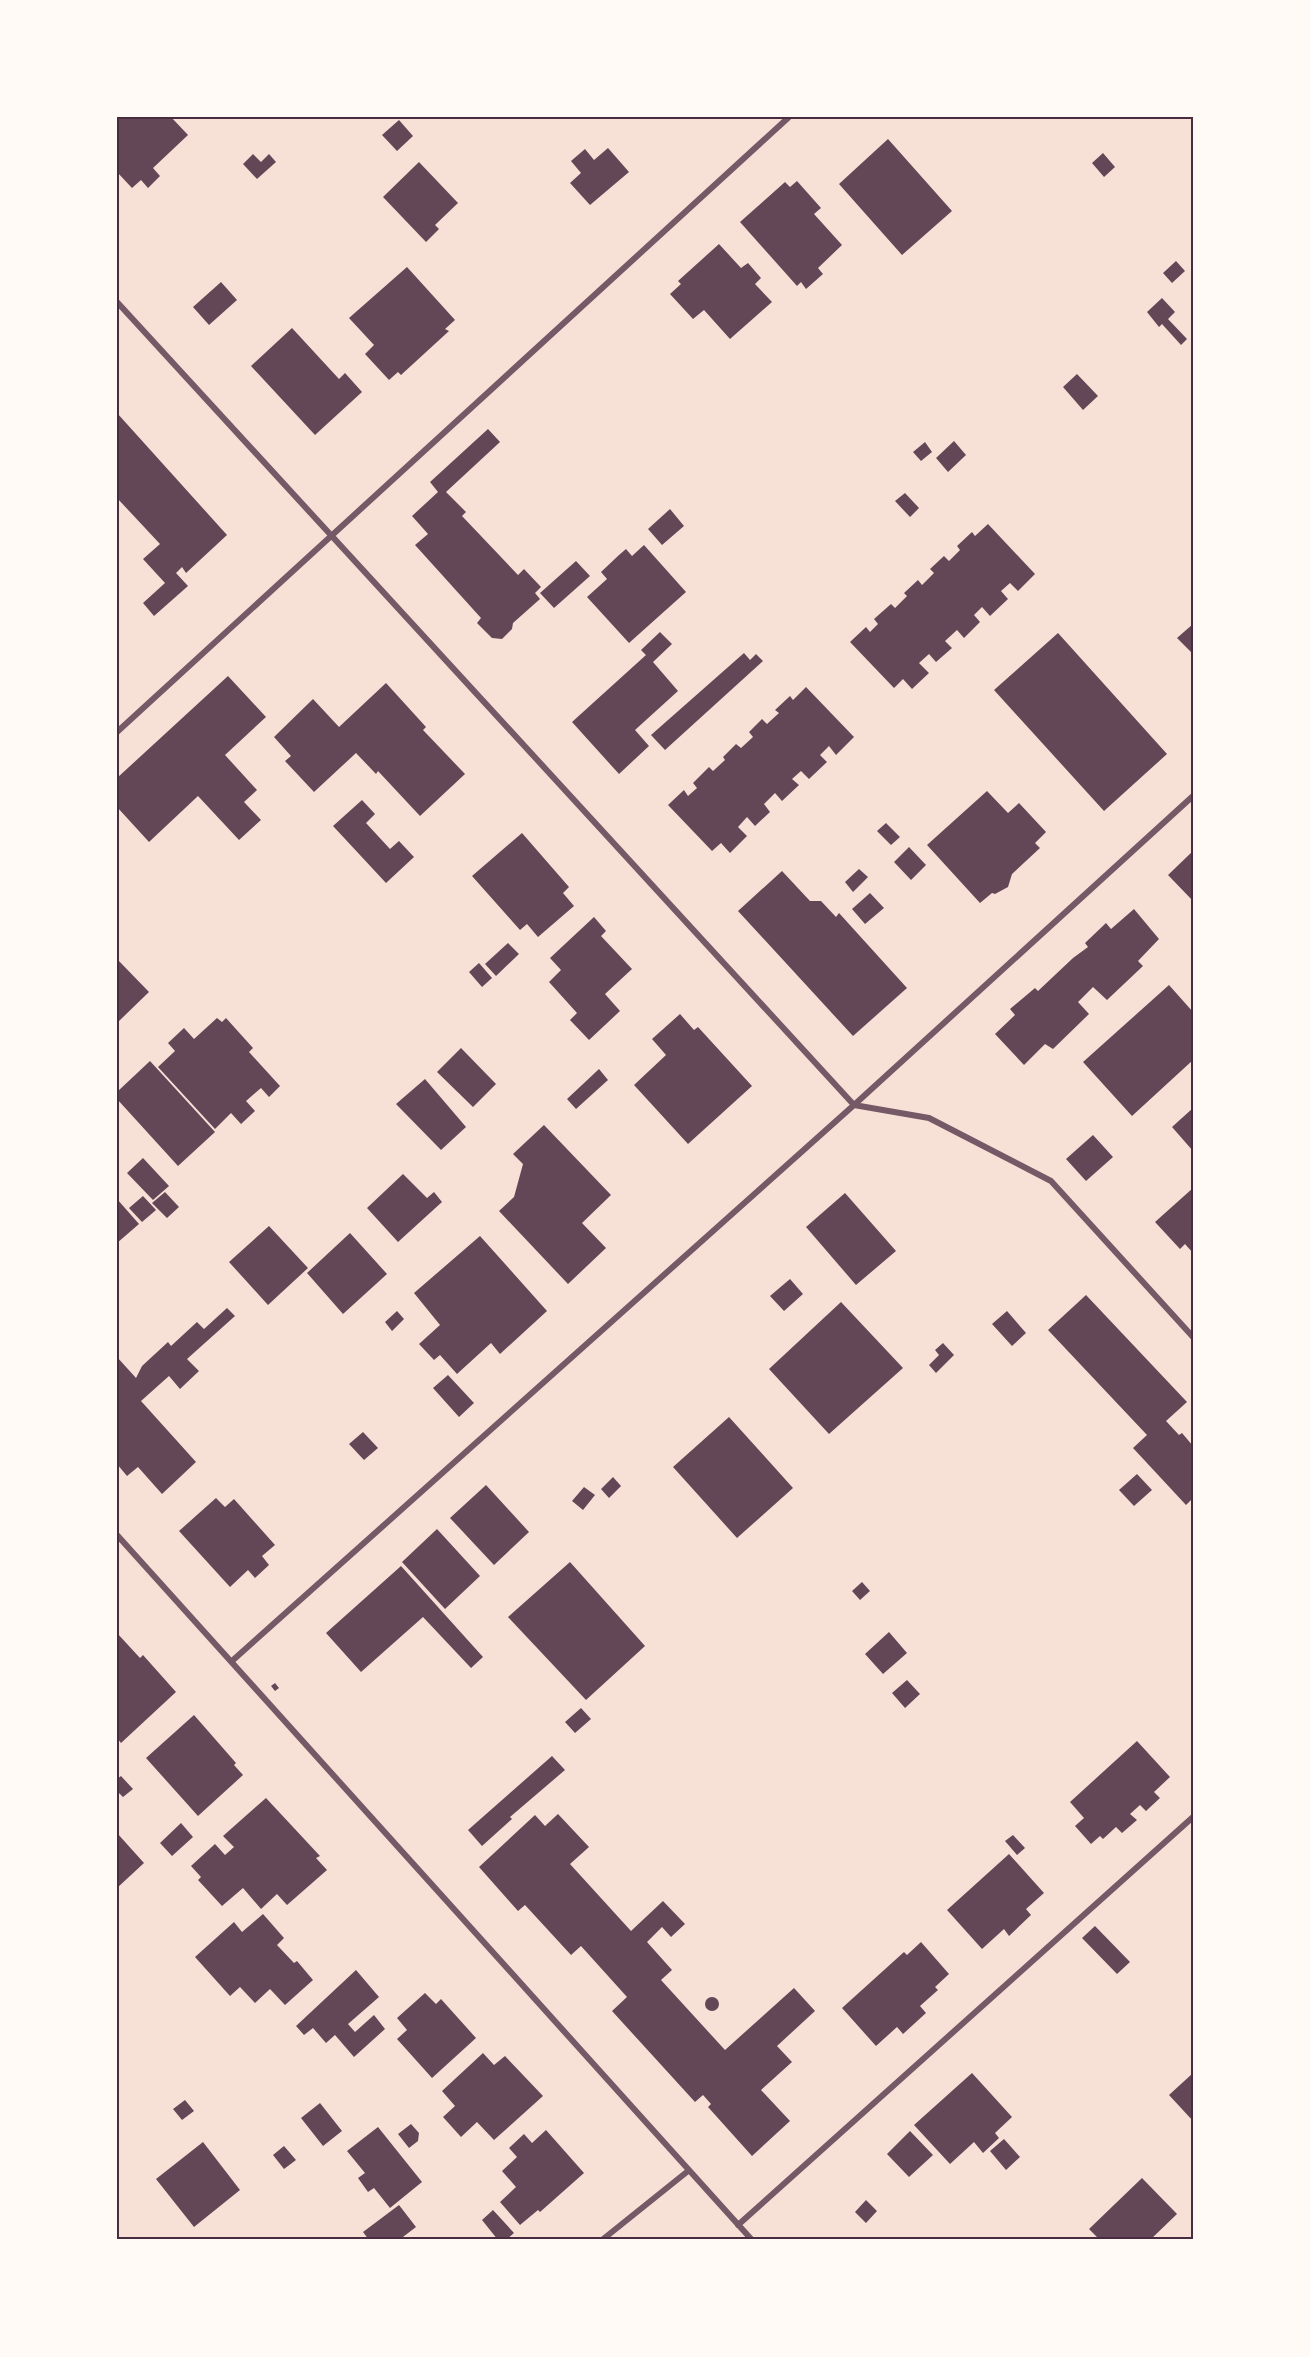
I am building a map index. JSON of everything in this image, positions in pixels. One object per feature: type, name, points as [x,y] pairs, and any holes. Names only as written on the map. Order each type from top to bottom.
[{"type":"street","points":[[117,732],[789,117]]},
{"type":"street","points":[[117,302],[854,1105],[929,1118],[1051,1181],[1193,1337]]},
{"type":"street","points":[[232,1661],[854,1105],[1193,796]]},
{"type":"street","points":[[117,1535],[752,2240]]},
{"type":"street","points":[[738,2225],[1193,1816]]},
{"type":"street","points":[[602,2240],[688,2171]]},
{"type":"building","points":[[121,117],[171,117],[188,135],[153,168],[160,176],[148,188],[141,180],[132,188],[117,172],[117,121]]},
{"type":"building","points":[[399,120],[413,136],[397,151],[382,135]]},
{"type":"building","points":[[888,139],[952,211],[902,255],[839,184]]},
{"type":"building","points":[[608,148],[629,172],[590,205],[570,183],[581,173],[571,161],[585,149],[594,160]]},
{"type":"building","points":[[1103,153],[1115,167],[1104,177],[1092,163]]},
{"type":"building","points":[[253,154],[261,162],[269,154],[276,162],[257,179],[243,164]]},
{"type":"building","points":[[419,162],[458,203],[435,225],[439,229],[426,242],[383,197]]},
{"type":"building","points":[[797,181],[821,208],[814,214],[842,245],[818,268],[823,274],[806,289],[801,282],[797,286],[740,222],[785,182],[790,187]]},
{"type":"building","points":[[719,244],[741,268],[748,263],[761,278],[755,284],[772,302],[730,339],[704,310],[693,319],[670,294],[681,284],[678,281]]},
{"type":"building","points":[[1176,261],[1185,271],[1172,283],[1163,273]]},
{"type":"building","points":[[407,267],[455,320],[445,329],[449,331],[401,375],[398,372],[389,380],[365,354],[374,345],[349,318]]},
{"type":"building","points":[[221,282],[237,300],[209,325],[193,307]]},
{"type":"building","points":[[1162,298],[1175,312],[1168,319],[1187,339],[1181,345],[1162,324],[1159,327],[1147,312]]},
{"type":"building","points":[[292,328],[339,379],[345,373],[362,392],[315,435],[251,366]]},
{"type":"building","points":[[1077,374],[1098,396],[1083,410],[1063,387]]},
{"type":"building","points":[[117,413],[227,535],[186,573],[182,567],[176,573],[188,586],[154,616],[143,603],[165,583],[143,559],[160,544],[117,498]]},
{"type":"building","points":[[488,429],[500,442],[446,492],[466,512],[462,516],[518,575],[524,569],[541,587],[535,593],[540,599],[513,623],[512,629],[502,639],[492,638],[477,623],[481,618],[415,545],[428,534],[412,516],[438,492],[430,482]]},
{"type":"building","points":[[954,441],[966,455],[948,472],[936,458]]},
{"type":"building","points":[[925,442],[932,452],[921,461],[913,452]]},
{"type":"building","points":[[905,493],[919,508],[910,517],[895,501]]},
{"type":"building","points":[[670,509],[684,526],[662,545],[648,529]]},
{"type":"building","points":[[988,524],[1035,574],[1018,591],[1010,583],[1001,591],[1008,599],[990,616],[982,607],[974,615],[980,622],[964,638],[957,630],[945,641],[952,648],[936,662],[929,654],[919,663],[929,673],[912,689],[903,679],[894,688],[850,642],[866,627],[870,632],[878,624],[874,619],[891,604],[895,608],[907,596],[904,593],[918,580],[922,585],[934,573],[930,569],[944,556],[949,561],[960,550],[957,546],[972,532],[975,536]]},
{"type":"building","points":[[644,545],[686,592],[629,643],[587,597],[607,579],[601,572],[619,555],[626,549],[632,556]]},
{"type":"building","points":[[576,561],[590,576],[554,608],[540,593]]},
{"type":"building","points":[[1193,624],[1193,654],[1177,638]]},
{"type":"building","points":[[660,632],[672,644],[653,662],[678,691],[635,730],[649,746],[619,774],[572,722],[646,655],[641,650]]},
{"type":"building","points":[[1058,633],[1167,754],[1104,811],[994,690]]},
{"type":"building","points":[[744,653],[750,660],[756,654],[763,661],[665,750],[651,735]]},
{"type":"building","points":[[228,676],[266,717],[225,755],[257,790],[244,802],[261,820],[239,840],[198,796],[149,842],[117,807],[117,778]]},
{"type":"building","points":[[386,683],[426,727],[423,730],[465,774],[420,816],[378,771],[376,774],[356,753],[314,792],[285,761],[291,756],[274,737],[313,699],[339,727]]},
{"type":"building","points":[[806,687],[854,737],[836,755],[829,746],[820,755],[827,762],[809,779],[801,771],[792,779],[799,785],[782,801],[775,793],[764,804],[770,812],[755,826],[747,817],[738,827],[747,836],[730,853],[721,843],[712,851],[668,805],[684,790],[688,796],[697,788],[693,783],[709,767],[713,771],[725,760],[723,757],[736,744],[741,748],[753,737],[749,732],[762,719],[767,724],[779,713],[775,710],[790,696],[793,700]]},
{"type":"building","points":[[987,791],[1008,813],[1019,803],[1046,832],[1035,843],[1040,848],[1012,874],[1008,887],[995,894],[992,893],[980,903],[927,845]]},
{"type":"building","points":[[362,800],[375,814],[366,823],[390,849],[399,841],[414,857],[386,883],[333,826]]},
{"type":"building","points":[[886,823],[900,837],[891,845],[877,831]]},
{"type":"building","points":[[522,833],[569,887],[563,893],[574,906],[538,937],[527,924],[520,930],[472,876]]},
{"type":"building","points":[[909,847],[926,865],[911,880],[894,862]]},
{"type":"building","points":[[1193,851],[1193,901],[1168,875]]},
{"type":"building","points":[[859,869],[868,877],[853,892],[845,882]]},
{"type":"building","points":[[782,871],[810,901],[821,901],[836,917],[839,913],[907,988],[853,1036],[738,911]]},
{"type":"building","points":[[870,893],[884,908],[865,924],[852,909]]},
{"type":"building","points":[[1134,909],[1159,939],[1138,961],[1143,966],[1107,1000],[1093,987],[1078,1002],[1089,1014],[1053,1049],[1045,1044],[1024,1065],[995,1034],[1015,1015],[1010,1009],[1035,988],[1038,991],[1088,947],[1085,943],[1106,923],[1111,929]]},
{"type":"building","points":[[594,917],[606,931],[601,936],[632,969],[605,994],[620,1011],[589,1040],[570,1020],[577,1013],[549,982],[561,970],[550,958]]},
{"type":"building","points":[[508,943],[519,954],[496,976],[485,964]]},
{"type":"building","points":[[117,959],[149,992],[119,1021],[117,1018]]},
{"type":"building","points":[[479,963],[492,978],[482,987],[469,972]]},
{"type":"building","points":[[1169,985],[1193,1012],[1193,1060],[1132,1116],[1083,1062]]},
{"type":"building","points":[[680,1014],[694,1030],[698,1027],[752,1086],[688,1144],[634,1085],[666,1055],[652,1039]]},
{"type":"building","points":[[217,1018],[222,1022],[226,1018],[253,1048],[249,1052],[280,1086],[269,1097],[261,1088],[246,1101],[255,1111],[241,1124],[231,1113],[215,1129],[158,1067],[175,1051],[168,1043],[184,1028],[194,1039]]},
{"type":"building","points":[[461,1048],[496,1084],[473,1107],[437,1072]]},
{"type":"building","points":[[150,1061],[215,1132],[178,1166],[117,1099],[117,1092]]},
{"type":"building","points":[[599,1069],[608,1080],[576,1109],[567,1099]]},
{"type":"building","points":[[425,1079],[466,1127],[441,1150],[396,1104]]},
{"type":"building","points":[[1193,1108],[1193,1151],[1172,1127]]},
{"type":"building","points":[[544,1125],[611,1195],[582,1223],[606,1248],[568,1284],[499,1211],[514,1197],[523,1164],[513,1154]]},
{"type":"building","points":[[1093,1135],[1113,1157],[1086,1181],[1066,1159]]},
{"type":"building","points":[[143,1158],[169,1186],[153,1200],[127,1173]]},
{"type":"building","points":[[403,1174],[427,1198],[434,1192],[442,1202],[398,1242],[367,1208]]},
{"type":"building","points":[[1193,1188],[1193,1253],[1185,1244],[1180,1249],[1155,1222]]},
{"type":"building","points":[[165,1192],[179,1207],[167,1218],[152,1203]]},
{"type":"building","points":[[845,1193],[896,1251],[856,1285],[806,1227]]},
{"type":"building","points":[[143,1196],[156,1210],[142,1222],[129,1208]]},
{"type":"building","points":[[117,1199],[139,1224],[117,1243]]},
{"type":"building","points":[[269,1226],[308,1268],[268,1305],[229,1262]]},
{"type":"building","points":[[350,1233],[387,1274],[343,1314],[307,1273]]},
{"type":"building","points":[[480,1236],[547,1311],[500,1354],[491,1343],[457,1374],[440,1355],[434,1360],[419,1344],[440,1325],[414,1293]]},
{"type":"building","points":[[790,1279],[803,1294],[784,1311],[770,1296]]},
{"type":"building","points":[[1086,1295],[1187,1402],[1166,1421],[1179,1435],[1182,1433],[1193,1446],[1193,1498],[1186,1505],[1133,1448],[1147,1435],[1048,1330]]},
{"type":"building","points":[[841,1302],[903,1368],[829,1434],[769,1369]]},
{"type":"building","points":[[227,1308],[235,1316],[187,1359],[199,1371],[180,1389],[169,1376],[141,1401],[196,1462],[162,1494],[138,1467],[127,1476],[117,1464],[117,1357],[136,1378],[142,1366],[168,1342],[171,1346],[197,1322],[204,1329]]},
{"type":"building","points":[[397,1311],[404,1319],[392,1331],[385,1322]]},
{"type":"building","points":[[1007,1311],[1026,1333],[1012,1346],[992,1324]]},
{"type":"building","points":[[943,1343],[954,1355],[936,1373],[929,1365],[939,1355],[935,1350]]},
{"type":"building","points":[[448,1375],[474,1403],[459,1417],[433,1388]]},
{"type":"building","points":[[729,1417],[793,1488],[737,1538],[673,1467]]},
{"type":"building","points":[[363,1432],[378,1448],[364,1460],[349,1444]]},
{"type":"building","points":[[1137,1474],[1152,1490],[1134,1506],[1119,1490]]},
{"type":"building","points":[[613,1477],[621,1486],[609,1498],[601,1489]]},
{"type":"building","points":[[486,1485],[529,1532],[494,1565],[450,1518]]},
{"type":"building","points":[[584,1487],[595,1495],[583,1510],[572,1501]]},
{"type":"building","points":[[216,1498],[225,1507],[234,1499],[275,1545],[262,1556],[269,1565],[255,1578],[248,1570],[230,1587],[179,1531]]},
{"type":"building","points":[[437,1529],[480,1576],[445,1609],[402,1562]]},
{"type":"building","points":[[570,1562],[645,1646],[586,1700],[508,1617]]},
{"type":"building","points":[[401,1566],[483,1657],[471,1668],[423,1617],[361,1672],[326,1633]]},
{"type":"building","points":[[862,1582],[870,1591],[860,1600],[852,1591]]},
{"type":"building","points":[[889,1632],[907,1653],[883,1674],[865,1654]]},
{"type":"building","points":[[117,1633],[140,1658],[143,1655],[176,1692],[121,1743],[117,1738]]},
{"type":"building","points":[[907,1680],[920,1694],[905,1708],[892,1693]]},
{"type":"building","points":[[275,1683],[279,1688],[275,1691],[271,1686]]},
{"type":"building","points":[[581,1708],[591,1719],[575,1733],[565,1722]]},
{"type":"building","points":[[194,1715],[236,1763],[234,1765],[243,1775],[198,1816],[146,1758]]},
{"type":"building","points":[[1137,1741],[1170,1777],[1154,1792],[1160,1798],[1146,1811],[1140,1805],[1130,1814],[1137,1820],[1122,1833],[1116,1827],[1103,1839],[1100,1836],[1091,1844],[1075,1826],[1084,1818],[1070,1802]]},
{"type":"building","points":[[552,1756],[565,1770],[510,1817],[512,1819],[482,1846],[468,1830]]},
{"type":"building","points":[[121,1776],[133,1789],[123,1797],[117,1791],[117,1779]]},
{"type":"building","points":[[266,1798],[320,1856],[316,1858],[327,1870],[287,1905],[277,1894],[261,1909],[243,1888],[222,1906],[198,1880],[201,1877],[191,1866],[215,1844],[225,1855],[234,1847],[223,1836]]},
{"type":"building","points":[[558,1814],[589,1847],[570,1864],[631,1931],[663,1901],[685,1924],[671,1937],[662,1927],[647,1942],[672,1970],[661,1980],[725,2050],[794,1988],[815,2011],[777,2046],[792,2062],[761,2090],[790,2121],[752,2156],[708,2107],[711,2104],[703,2095],[695,2102],[612,2011],[627,1997],[581,1946],[571,1955],[525,1905],[518,1911],[479,1867],[535,1815],[545,1826]]},
{"type":"building","points":[[181,1823],[193,1837],[172,1856],[160,1843]]},
{"type":"building","points":[[117,1833],[144,1863],[117,1888]]},
{"type":"building","points":[[1013,1835],[1025,1848],[1017,1855],[1005,1841]]},
{"type":"building","points":[[1009,1854],[1044,1893],[1026,1909],[1031,1915],[1009,1936],[1004,1929],[982,1949],[947,1910]]},
{"type":"building","points":[[263,1914],[284,1938],[277,1945],[294,1963],[297,1961],[313,1980],[285,2005],[270,1989],[255,2003],[240,1987],[230,1996],[195,1957],[234,1922],[242,1932]]},
{"type":"building","points":[[1095,1926],[1130,1962],[1117,1974],[1082,1938]]},
{"type":"building","points":[[921,1942],[949,1974],[935,1987],[938,1990],[920,2006],[926,2013],[903,2034],[897,2027],[876,2046],[842,2008],[904,1952],[907,1955]]},
{"type":"building","points":[[356,1970],[379,1997],[348,2024],[355,2032],[374,2015],[385,2029],[354,2057],[335,2035],[326,2043],[313,2028],[304,2035],[296,2026]]},
{"type":"building","points":[[425,1993],[436,2004],[441,1999],[476,2038],[432,2078],[397,2039],[407,2030],[397,2018]]},
{"type":"building","points":[[709,1997],[715,1997],[719,2004],[715,2011],[709,2011],[705,2007],[705,2001]]},
{"type":"building","points":[[483,2053],[494,2065],[505,2056],[543,2096],[494,2140],[477,2122],[461,2137],[443,2117],[455,2106],[442,2091]]},
{"type":"building","points":[[972,2073],[1012,2117],[995,2133],[999,2138],[983,2153],[974,2142],[950,2164],[914,2125]]},
{"type":"building","points":[[1193,2073],[1193,2121],[1169,2095]]},
{"type":"building","points":[[185,2100],[194,2111],[182,2120],[173,2109]]},
{"type":"building","points":[[320,2103],[342,2131],[323,2146],[301,2118]]},
{"type":"building","points":[[411,2124],[419,2133],[418,2141],[409,2148],[398,2134]]},
{"type":"building","points":[[378,2127],[422,2182],[390,2208],[374,2188],[368,2192],[358,2178],[365,2173],[347,2151]]},
{"type":"building","points":[[546,2130],[584,2173],[540,2212],[538,2210],[520,2225],[500,2202],[516,2187],[502,2171],[517,2157],[509,2148],[524,2134],[532,2143]]},
{"type":"building","points":[[910,2131],[933,2155],[909,2177],[887,2154]]},
{"type":"building","points":[[1004,2139],[1020,2157],[1006,2170],[990,2151]]},
{"type":"building","points":[[203,2142],[240,2190],[194,2227],[156,2179]]},
{"type":"building","points":[[284,2146],[296,2160],[284,2169],[273,2155]]},
{"type":"building","points":[[1142,2178],[1177,2214],[1150,2240],[1100,2240],[1089,2229]]},
{"type":"building","points":[[866,2200],[877,2211],[866,2223],[855,2212]]},
{"type":"building","points":[[399,2205],[416,2227],[399,2240],[369,2240],[363,2232]]},
{"type":"building","points":[[493,2210],[514,2233],[506,2240],[498,2240],[482,2220]]}]
